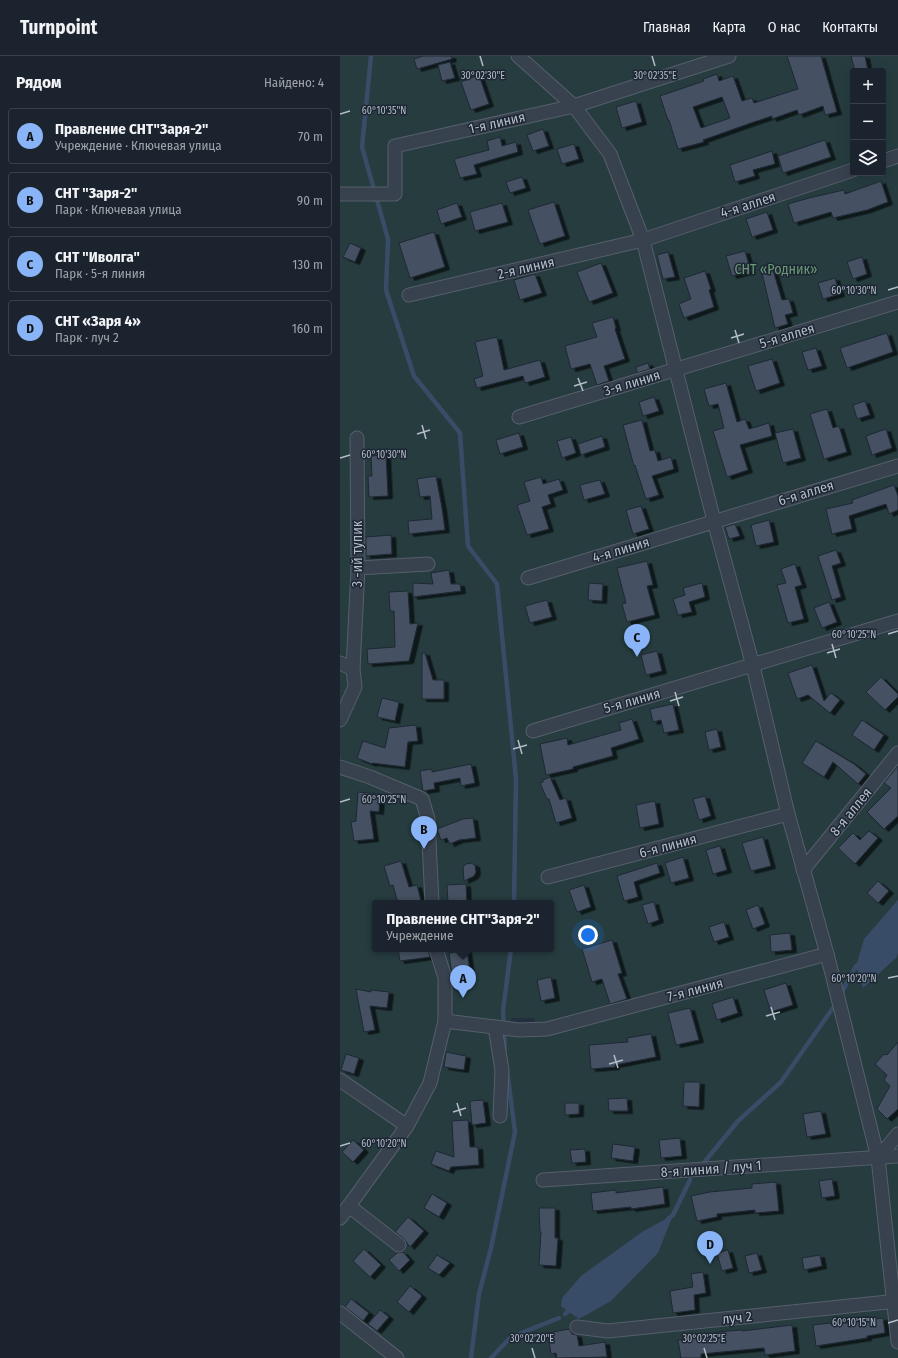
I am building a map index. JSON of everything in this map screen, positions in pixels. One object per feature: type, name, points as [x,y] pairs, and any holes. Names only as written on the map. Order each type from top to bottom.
[{"type":"street","points":[[518,56],[574,106],[610,154],[643,240],[714,521],[753,666],[788,814],[827,954],[878,1158],[896,1301],[898,1342]]},
{"type":"street","name":"1-я линия","points":[[340,194],[396,194],[395,146],[574,106],[729,56]]},
{"type":"street","points":[[886,160],[898,156]]},
{"type":"street","name":"4-я аллея","points":[[643,240],[850,171]]},
{"type":"street","name":"2-я линия","points":[[409,296],[643,240]]},
{"type":"street","name":"5-я аллея","points":[[676,370],[898,302]]},
{"type":"street","name":"3-я линия","points":[[519,417],[676,370]]},
{"type":"street","name":"3 -ий тупик","points":[[340,720],[355,687],[353,669],[358,568],[357,438]]},
{"type":"street","name":"6-я аллея","points":[[714,521],[898,466]]},
{"type":"street","name":"4-я линия","points":[[528,578],[714,521]]},
{"type":"street","points":[[358,568],[428,564]]},
{"type":"street","name":"5-я линия","points":[[533,730],[753,666],[898,621]]},
{"type":"street","points":[[340,663],[353,669]]},
{"type":"street","name":"8-я аллея","points":[[803,870],[898,753]]},
{"type":"street","points":[[340,767],[370,777],[422,799],[428,819],[432,900]]},
{"type":"street","name":"6-я линия","points":[[548,877],[788,814]]},
{"type":"street","points":[[340,1218],[407,1126],[430,1083],[445,1021],[445,978],[437,952]]},
{"type":"street","name":"7-я линия","points":[[445,1021],[500,1028],[547,1029],[564,1026],[827,954]]},
{"type":"street","points":[[500,1028],[502,1070],[500,1116]]},
{"type":"street","points":[[340,1080],[407,1126]]},
{"type":"street","points":[[878,1158],[898,1134]]},
{"type":"street","name":"8-я линия / луч 1","points":[[543,1180],[898,1156]]},
{"type":"street","points":[[349,1206],[399,1245]]},
{"type":"street","name":"луч 2","points":[[577,1326],[608,1331],[896,1301]]},
{"type":"street","points":[[340,1313],[397,1358]]},
{"type":"green space","name":"СНТ «Родник»","points":[[340,56],[898,56],[898,1358],[340,1358]],"holes":[[[512,1018],[534,1018],[536,1029],[508,1029]]]},
{"type":"water","points":[[898,900],[898,953],[896,958],[863,988],[856,966],[864,939]]},
{"type":"water","points":[[673,1215],[658,1253],[611,1301],[579,1319],[561,1306],[562,1298],[581,1276],[642,1232]]},
{"type":"building","points":[[423,56],[451,56],[452,59],[417,69],[414,59]]},
{"type":"building","points":[[787,56],[821,56],[837,112],[825,115],[823,106],[799,115],[797,110],[772,119],[772,116],[703,140],[704,142],[678,149],[660,96],[704,81],[703,79],[717,74],[719,81],[733,76],[742,101],[752,98],[754,103],[798,89]],"holes":[[[722,97],[730,118],[701,128],[693,107]]]},
{"type":"building","points":[[851,56],[865,56],[867,68],[854,68]]},
{"type":"building","points":[[450,62],[455,78],[442,81],[438,65]]},
{"type":"building","points":[[479,75],[489,104],[471,110],[461,82]]},
{"type":"building","points":[[636,101],[642,122],[622,128],[616,107]]},
{"type":"building","points":[[543,129],[549,146],[533,151],[527,135]]},
{"type":"building","points":[[500,137],[502,146],[516,142],[518,152],[474,165],[477,174],[460,178],[454,159],[489,150],[487,141]]},
{"type":"building","points":[[825,140],[831,157],[783,173],[778,156]]},
{"type":"building","points":[[574,144],[579,159],[562,164],[557,149]]},
{"type":"building","points":[[772,151],[775,164],[753,170],[755,176],[735,182],[730,165]]},
{"type":"building","points":[[522,177],[526,188],[510,193],[506,182]]},
{"type":"building","points":[[881,181],[888,202],[867,210],[833,218],[831,212],[794,223],[788,204],[844,190],[845,194]]},
{"type":"building","points":[[554,202],[565,236],[540,244],[528,210]]},
{"type":"building","points":[[457,203],[462,217],[441,224],[437,210]]},
{"type":"building","points":[[502,203],[508,222],[475,231],[470,212]]},
{"type":"building","points":[[767,212],[773,230],[752,237],[746,219]]},
{"type":"building","points":[[434,232],[445,267],[410,278],[399,243]]},
{"type":"building","points":[[350,243],[361,248],[355,262],[343,257]]},
{"type":"building","points":[[745,251],[751,271],[732,276],[726,256]]},
{"type":"building","points":[[668,252],[675,277],[663,279],[657,255]]},
{"type":"building","points":[[862,257],[867,274],[853,279],[847,262]]},
{"type":"building","points":[[601,263],[613,293],[589,302],[577,272]]},
{"type":"building","points":[[773,270],[782,300],[789,299],[793,313],[785,315],[788,324],[775,328],[762,273]]},
{"type":"building","points":[[705,271],[711,289],[709,290],[714,307],[684,318],[679,304],[691,299],[684,278]]},
{"type":"building","points":[[535,274],[542,293],[520,300],[514,280]]},
{"type":"building","points":[[835,278],[840,294],[823,299],[818,283]]},
{"type":"building","points":[[613,317],[615,329],[625,359],[604,366],[609,381],[597,385],[590,364],[571,369],[565,346],[597,337],[592,323]]},
{"type":"building","points":[[887,333],[893,352],[847,368],[840,348]]},
{"type":"building","points":[[497,337],[504,370],[540,360],[545,377],[525,383],[523,376],[477,388],[474,379],[483,376],[475,342]]},
{"type":"building","points":[[816,348],[822,366],[808,370],[802,352]]},
{"type":"building","points":[[772,359],[780,383],[756,391],[748,366]]},
{"type":"building","points":[[648,363],[650,369],[637,373],[636,367]]},
{"type":"building","points":[[726,383],[737,422],[745,419],[749,429],[769,423],[772,436],[740,445],[748,470],[727,477],[713,431],[724,428],[718,404],[709,406],[704,389]]},
{"type":"building","points":[[654,397],[659,411],[643,416],[639,402]]},
{"type":"building","points":[[865,401],[870,415],[857,419],[853,405]]},
{"type":"building","points":[[827,409],[833,428],[839,426],[847,452],[824,459],[810,414]]},
{"type":"building","points":[[642,420],[650,451],[655,450],[658,461],[671,457],[674,469],[652,476],[659,495],[646,499],[635,465],[634,466],[623,425]]},
{"type":"building","points":[[793,429],[801,458],[783,463],[775,433]]},
{"type":"building","points":[[886,429],[892,448],[872,455],[866,436]]},
{"type":"building","points":[[519,433],[523,447],[500,454],[496,440]]},
{"type":"building","points":[[602,436],[605,447],[581,455],[578,444]]},
{"type":"building","points":[[571,437],[576,453],[562,458],[557,441]]},
{"type":"building","points":[[386,455],[388,496],[369,497],[368,476],[372,476],[371,456]]},
{"type":"building","points":[[436,476],[445,530],[409,534],[408,521],[432,519],[430,496],[420,497],[417,479]]},
{"type":"building","points":[[541,477],[543,484],[559,479],[563,490],[548,495],[551,504],[542,507],[549,529],[527,535],[517,505],[530,501],[524,482]]},
{"type":"building","points":[[600,480],[605,494],[584,500],[580,485]]},
{"type":"building","points":[[894,485],[898,496],[898,510],[889,514],[886,504],[849,516],[852,529],[832,534],[826,509],[853,503],[852,500]]},
{"type":"building","points":[[641,506],[649,529],[633,534],[626,510]]},
{"type":"building","points":[[769,520],[774,542],[756,546],[751,525]]},
{"type":"building","points":[[735,524],[740,536],[729,539],[725,527]]},
{"type":"building","points":[[391,535],[392,554],[366,556],[366,537]]},
{"type":"building","points":[[836,550],[841,563],[832,566],[841,597],[832,600],[818,556]]},
{"type":"building","points":[[647,561],[653,585],[647,586],[655,615],[627,622],[622,604],[626,603],[617,568]]},
{"type":"building","points":[[795,564],[802,585],[795,587],[804,619],[788,623],[777,585],[786,583],[781,569]]},
{"type":"building","points":[[449,570],[451,584],[460,584],[461,591],[413,597],[413,583],[433,584],[431,573]]},
{"type":"building","points":[[589,583],[603,584],[602,601],[588,600]]},
{"type":"building","points":[[702,583],[705,597],[689,602],[692,612],[678,615],[673,599],[685,595],[683,588]]},
{"type":"building","points":[[408,591],[410,624],[418,623],[409,661],[368,664],[367,649],[395,647],[394,611],[390,611],[389,592]]},
{"type":"building","points":[[547,600],[552,617],[530,623],[525,606]]},
{"type":"building","points":[[829,602],[837,622],[822,628],[814,608]]},
{"type":"building","points":[[657,651],[662,671],[646,675],[641,655]]},
{"type":"building","points":[[422,653],[425,653],[433,680],[444,680],[444,699],[422,699]]},
{"type":"building","points":[[812,665],[824,701],[831,693],[840,700],[830,713],[808,695],[797,699],[788,673]]},
{"type":"building","points":[[881,677],[898,694],[898,697],[885,710],[866,692]]},
{"type":"building","points":[[382,698],[399,702],[395,721],[377,717]]},
{"type":"building","points":[[673,704],[679,730],[664,733],[661,720],[653,722],[650,709]]},
{"type":"building","points":[[632,719],[639,739],[611,748],[613,756],[573,767],[573,769],[546,775],[540,744],[567,738],[568,745],[621,730],[619,723]]},
{"type":"building","points":[[862,720],[884,735],[874,750],[852,735]]},
{"type":"building","points":[[416,725],[418,741],[408,742],[405,767],[372,764],[357,758],[363,741],[385,748],[389,728]]},
{"type":"building","points":[[717,729],[721,747],[709,750],[705,732]]},
{"type":"building","points":[[816,741],[854,764],[866,774],[858,784],[833,762],[824,777],[802,763]]},
{"type":"building","points":[[471,764],[475,783],[461,786],[460,778],[434,783],[435,789],[423,791],[420,771],[432,769],[432,772]]},
{"type":"building","points":[[898,766],[898,816],[884,829],[867,812],[891,788],[884,783]]},
{"type":"building","points":[[550,777],[560,800],[566,798],[572,818],[556,823],[549,799],[547,799],[540,783]]},
{"type":"building","points":[[358,792],[380,794],[379,812],[370,811],[374,839],[354,841],[351,822],[356,821]]},
{"type":"building","points":[[705,796],[711,816],[699,820],[693,799]]},
{"type":"building","points":[[655,801],[659,824],[640,828],[636,805]]},
{"type":"building","points":[[473,818],[476,838],[459,840],[450,844],[447,838],[441,840],[437,829],[463,819]]},
{"type":"building","points":[[869,831],[878,838],[855,864],[838,848],[853,833],[860,840]]},
{"type":"building","points":[[763,837],[771,866],[751,871],[742,843]]},
{"type":"building","points":[[720,846],[727,870],[713,874],[706,850]]},
{"type":"building","points":[[683,857],[689,878],[671,883],[665,863]]},
{"type":"building","points":[[401,861],[409,887],[417,885],[421,900],[397,900],[393,885],[390,886],[384,866]]},
{"type":"building","points":[[471,863],[475,865],[476,872],[474,876],[464,881],[463,867],[466,864]]},
{"type":"building","points":[[657,863],[660,873],[634,882],[638,897],[624,901],[617,876]]},
{"type":"building","points":[[878,881],[889,891],[878,903],[867,893]]},
{"type":"building","points":[[466,884],[467,900],[448,900],[447,885]]},
{"type":"building","points":[[584,885],[591,907],[577,912],[569,890]]},
{"type":"building","points":[[654,902],[659,920],[648,924],[642,905]]},
{"type":"building","points":[[758,905],[765,924],[753,929],[746,910]]},
{"type":"building","points":[[724,922],[729,937],[714,942],[709,927]]},
{"type":"building","points":[[790,933],[792,950],[771,952],[770,935]]},
{"type":"building","points":[[612,940],[622,973],[618,974],[627,999],[610,1004],[602,979],[592,982],[582,949]]},
{"type":"building","points":[[398,952],[429,952],[430,957],[400,961]]},
{"type":"building","points":[[467,952],[470,972],[452,975],[449,953]]},
{"type":"building","points":[[551,977],[555,998],[541,1001],[537,980]]},
{"type":"building","points":[[786,983],[793,1005],[771,1012],[764,990]]},
{"type":"building","points":[[356,989],[371,992],[371,990],[389,992],[387,1008],[370,1006],[375,1030],[364,1032]]},
{"type":"building","points":[[733,997],[738,1013],[717,1020],[712,1004]]},
{"type":"building","points":[[690,1008],[699,1040],[676,1045],[668,1013]]},
{"type":"building","points":[[651,1034],[656,1057],[615,1065],[615,1067],[591,1069],[589,1045],[628,1042],[627,1038]]},
{"type":"building","points":[[898,1042],[898,1109],[887,1119],[877,1109],[890,1086],[884,1080],[887,1075],[875,1064],[884,1054],[887,1055]]},
{"type":"building","points":[[446,1052],[466,1056],[464,1070],[444,1067]]},
{"type":"building","points":[[346,1054],[359,1058],[354,1074],[341,1070]]},
{"type":"building","points":[[684,1082],[700,1082],[699,1107],[683,1106]]},
{"type":"building","points":[[627,1098],[628,1111],[609,1111],[608,1099]]},
{"type":"building","points":[[483,1100],[486,1123],[472,1125],[470,1101]]},
{"type":"building","points":[[565,1103],[579,1103],[579,1114],[565,1115]]},
{"type":"building","points":[[821,1111],[826,1134],[807,1137],[803,1114]]},
{"type":"building","points":[[468,1120],[470,1147],[478,1147],[479,1165],[451,1167],[449,1171],[431,1164],[436,1151],[454,1157],[452,1121]]},
{"type":"building","points":[[680,1138],[682,1156],[661,1158],[659,1140]]},
{"type":"building","points":[[353,1140],[364,1150],[353,1162],[342,1152]]},
{"type":"building","points":[[613,1144],[635,1147],[633,1161],[611,1158]]},
{"type":"building","points":[[585,1149],[586,1162],[572,1163],[570,1150]]},
{"type":"building","points":[[832,1179],[835,1196],[822,1198],[819,1181]]},
{"type":"building","points":[[776,1182],[779,1211],[755,1213],[755,1210],[717,1214],[717,1217],[697,1221],[691,1196],[710,1192],[752,1188],[752,1184]]},
{"type":"building","points":[[663,1187],[665,1204],[631,1209],[631,1207],[593,1211],[591,1193],[616,1190],[616,1193]]},
{"type":"building","points":[[432,1194],[447,1203],[439,1217],[424,1208]]},
{"type":"building","points":[[539,1208],[555,1208],[555,1238],[558,1238],[556,1266],[539,1265],[541,1232]]},
{"type":"building","points":[[408,1217],[424,1231],[410,1247],[404,1239],[395,1232]]},
{"type":"building","points":[[364,1249],[381,1265],[370,1277],[353,1261]]},
{"type":"building","points":[[728,1250],[733,1268],[722,1271],[717,1253]]},
{"type":"building","points":[[403,1252],[410,1260],[399,1271],[389,1260],[397,1253]]},
{"type":"building","points":[[757,1253],[762,1270],[749,1273],[745,1256]]},
{"type":"building","points":[[437,1255],[450,1263],[439,1275],[428,1268]]},
{"type":"building","points":[[820,1255],[822,1266],[804,1270],[802,1258]]},
{"type":"building","points":[[703,1272],[706,1293],[694,1295],[695,1310],[673,1313],[670,1291],[693,1287],[691,1274]]},
{"type":"building","points":[[410,1286],[422,1296],[409,1312],[397,1302]]},
{"type":"building","points":[[351,1299],[369,1313],[363,1321],[345,1307]]},
{"type":"building","points":[[380,1310],[389,1317],[377,1331],[368,1324]]},
{"type":"building","points":[[883,1318],[885,1333],[867,1336],[867,1338],[816,1346],[813,1325],[831,1323],[831,1325]]},
{"type":"building","points":[[792,1325],[795,1351],[765,1355],[764,1348],[701,1354],[701,1358],[681,1358],[678,1340],[716,1335],[716,1332],[742,1331]]},
{"type":"building","points":[[569,1329],[572,1334],[577,1335],[579,1346],[605,1342],[607,1357],[557,1358],[556,1353],[551,1354],[548,1333]]},
{"type":"waterway","points":[[371,56],[362,147],[388,239],[386,290],[414,376],[460,433],[468,546],[497,584],[516,779],[514,900]]},
{"type":"waterway","points":[[505,1049],[503,1011],[511,952]]},
{"type":"waterway","points":[[841,994],[856,966],[861,965]]},
{"type":"waterway","points":[[702,1165],[738,1121],[781,1082],[835,1005]]},
{"type":"waterway","points":[[471,1358],[479,1294],[491,1248],[515,1132],[507,1070]]},
{"type":"waterway","points":[[668,1219],[673,1215],[690,1180]]},
{"type":"waterway","points":[[565,1314],[572,1308]]},
{"type":"waterway","points":[[491,1358],[511,1337],[559,1318]]},
{"type":"place","name":"СНТ \"Иволга\"","points":[[637,657]]},
{"type":"place","name":"СНТ \"Заря-2\"","points":[[424,849]]},
{"type":"place","name":"Правление СНТ\"Заря-2\"","points":[[463,998]]},
{"type":"place","name":"СНТ «Заря 4»","points":[[710,1264]]}]
